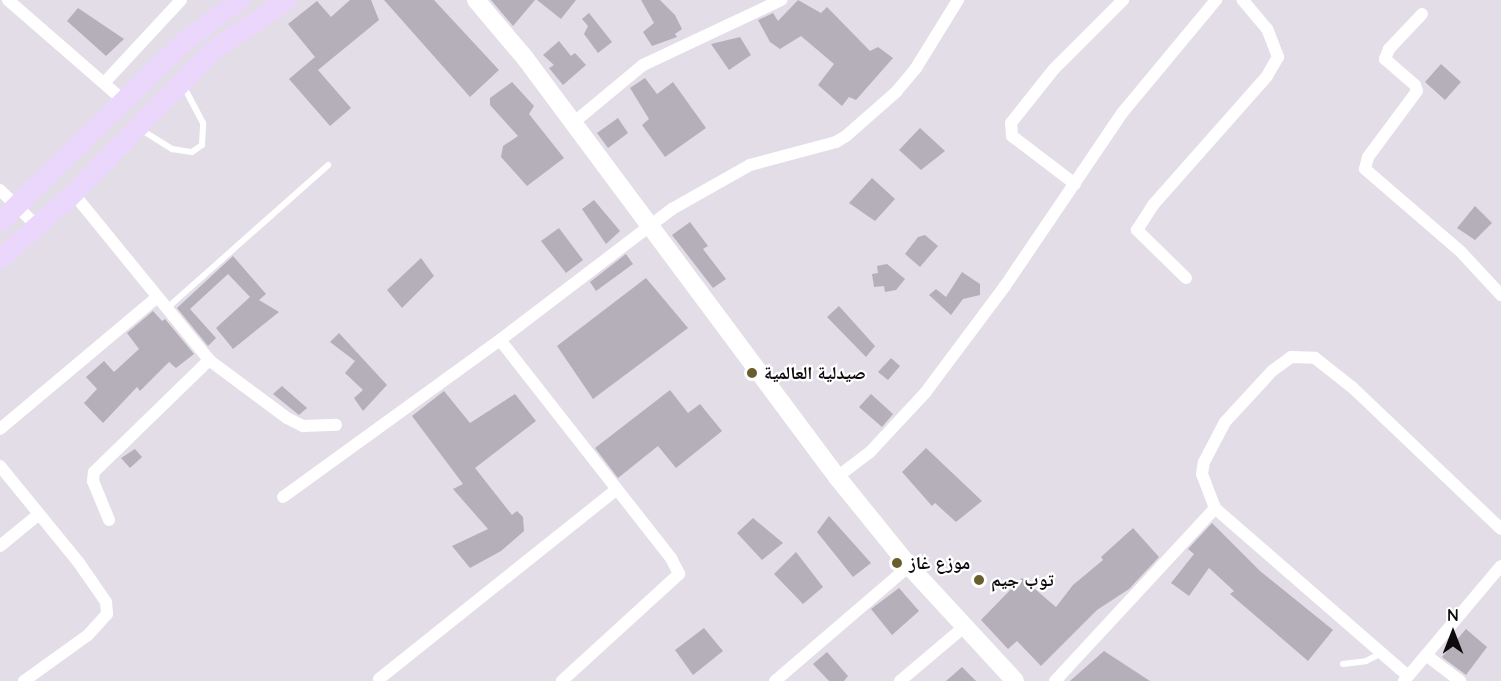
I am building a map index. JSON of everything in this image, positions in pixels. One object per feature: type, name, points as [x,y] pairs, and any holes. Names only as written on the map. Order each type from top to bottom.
[{"type":"main road","points":[[0,222],[8,196],[123,100],[185,41],[240,0]]},
{"type":"main road","points":[[0,259],[73,193],[213,50],[287,0]]},
{"type":"street","points":[[8,0],[123,100]]},
{"type":"street","points":[[104,83],[181,0]]},
{"type":"street","points":[[476,0],[573,123],[837,477],[909,566],[1015,681]]},
{"type":"street","points":[[573,123],[643,65],[781,0]]},
{"type":"street","points":[[284,497],[500,340],[648,225],[750,165],[846,136],[897,92],[916,68],[958,0]]},
{"type":"street","points":[[1075,184],[1012,136],[1011,123],[1054,69],[1123,0]]},
{"type":"street","points":[[837,477],[870,452],[926,393],[1124,112],[1216,0]]},
{"type":"street","points":[[1186,278],[1137,230],[1153,205],[1267,76],[1278,57],[1267,29],[1243,0]]},
{"type":"street","points":[[1422,14],[1389,49],[1385,59],[1415,85],[1417,91],[1368,156],[1365,169],[1461,252],[1501,295]]},
{"type":"street","points":[[0,181],[8,196],[37,226]]},
{"type":"street","points":[[73,193],[156,298],[209,360],[287,418],[303,426],[336,425]]},
{"type":"street","points":[[0,429],[156,298]]},
{"type":"street","points":[[500,340],[671,558],[679,574],[562,681]]},
{"type":"street","points":[[1499,573],[1406,679],[1382,653],[1215,508],[1202,474],[1204,462],[1225,422],[1272,371],[1291,357],[1304,356],[1326,365],[1353,388],[1501,529]]},
{"type":"street","points":[[109,520],[93,481],[94,472],[209,360]]},
{"type":"street","points":[[0,466],[106,602],[107,614],[88,635],[24,681]]},
{"type":"street","points":[[379,679],[616,490]]},
{"type":"street","points":[[1054,681],[1215,508]]},
{"type":"street","points":[[0,546],[39,514]]},
{"type":"street","points":[[775,681],[909,566]]},
{"type":"street","points":[[900,681],[965,626]]},
{"type":"street","points":[[1426,655],[1460,681]]},
{"type":"lane","points":[[137,127],[171,149],[192,152],[202,145],[203,123],[181,82]]},
{"type":"lane","points":[[165,309],[328,165]]},
{"type":"lane","points":[[1342,664],[1366,661],[1382,653]]},
{"type":"building","points":[[350,0],[371,0],[379,20],[318,70],[351,108],[330,126],[289,79],[315,57],[288,24],[317,1],[331,17]]},
{"type":"building","points":[[384,0],[434,0],[499,70],[470,97]]},
{"type":"building","points":[[491,0],[535,0],[513,26]]},
{"type":"building","points":[[537,0],[576,0],[561,19]]},
{"type":"building","points":[[641,0],[660,0],[675,15],[682,29],[675,34],[677,37],[652,46],[643,32],[654,23]]},
{"type":"building","points":[[798,0],[821,13],[827,7],[870,51],[878,47],[893,58],[856,100],[849,97],[842,106],[818,85],[834,64],[801,36],[780,49],[770,42],[758,20],[773,13],[778,21]]},
{"type":"building","points":[[78,8],[124,39],[106,56],[67,21]]},
{"type":"building","points":[[589,13],[612,42],[598,53],[584,34],[588,26],[582,19]]},
{"type":"building","points":[[740,37],[751,55],[729,70],[711,44]]},
{"type":"building","points":[[559,41],[571,56],[575,53],[586,65],[563,85],[549,68],[554,65],[543,55]]},
{"type":"building","points":[[1441,64],[1461,82],[1445,100],[1425,82]]},
{"type":"building","points":[[645,78],[657,94],[673,82],[706,128],[665,157],[642,125],[649,119],[630,88]]},
{"type":"building","points":[[512,82],[534,106],[529,114],[564,158],[527,186],[501,157],[503,146],[518,136],[490,105],[490,98]]},
{"type":"building","points":[[618,118],[628,133],[608,148],[597,133]]},
{"type":"building","points":[[920,128],[945,151],[921,170],[899,150]]},
{"type":"building","points":[[872,178],[895,199],[875,221],[849,203]]},
{"type":"building","points":[[594,200],[620,231],[606,244],[582,209]]},
{"type":"building","points":[[1475,206],[1492,223],[1475,240],[1457,228]]},
{"type":"building","points":[[690,222],[708,246],[703,249],[726,279],[713,288],[672,235]]},
{"type":"building","points":[[559,228],[583,260],[566,273],[541,241]]},
{"type":"building","points":[[925,235],[938,246],[920,267],[905,254],[918,237]]},
{"type":"building","points":[[626,254],[633,264],[596,291],[590,282]]},
{"type":"building","points":[[233,256],[266,294],[259,300],[279,312],[233,349],[216,328],[250,297],[228,274],[190,309],[216,338],[208,346],[177,308]]},
{"type":"building","points":[[421,258],[434,276],[402,308],[387,290]]},
{"type":"building","points":[[887,264],[905,279],[896,290],[885,292],[884,286],[874,287],[872,274],[878,273],[877,266]]},
{"type":"building","points":[[962,272],[980,284],[980,295],[963,299],[951,315],[929,295],[936,289],[946,297]]},
{"type":"building","points":[[646,278],[688,328],[593,399],[557,346]]},
{"type":"building","points":[[839,306],[875,346],[866,357],[827,317]]},
{"type":"building","points":[[153,311],[162,321],[165,319],[194,354],[176,368],[169,362],[140,391],[137,387],[103,423],[84,403],[97,389],[86,377],[104,361],[114,372],[139,349],[127,333]]},
{"type":"building","points":[[339,333],[387,385],[363,411],[354,398],[363,390],[345,373],[355,361],[330,342]]},
{"type":"building","points":[[891,358],[900,366],[888,380],[878,372]]},
{"type":"building","points":[[282,386],[307,408],[299,415],[273,394]]},
{"type":"building","points":[[670,390],[688,413],[700,404],[722,431],[676,468],[658,446],[618,478],[595,448]]},
{"type":"building","points":[[444,391],[470,423],[515,394],[536,421],[475,468],[512,515],[517,511],[523,517],[524,531],[501,551],[470,568],[452,546],[488,529],[453,489],[463,484],[412,416]]},
{"type":"building","points":[[871,394],[893,414],[882,427],[859,407]]},
{"type":"building","points":[[926,448],[982,501],[956,522],[935,503],[932,506],[902,472]]},
{"type":"building","points":[[135,449],[142,457],[130,468],[121,458]]},
{"type":"building","points":[[829,516],[871,563],[853,577],[817,532]]},
{"type":"building","points":[[753,518],[783,543],[762,560],[737,533]]},
{"type":"building","points":[[1212,523],[1260,571],[1333,630],[1308,661],[1230,594],[1234,591],[1209,568],[1189,596],[1171,583],[1194,554],[1188,549]]},
{"type":"building","points":[[1133,528],[1159,557],[1129,589],[1097,610],[1041,666],[1017,641],[1008,649],[981,620],[1022,578],[1056,607],[1073,585],[1103,560],[1101,557]]},
{"type":"building","points":[[796,552],[823,587],[803,604],[774,574]]},
{"type":"building","points":[[899,588],[919,611],[892,635],[871,609]]},
{"type":"building","points":[[704,628],[723,651],[693,675],[675,650]]},
{"type":"building","points":[[1466,629],[1487,647],[1466,675],[1442,657]]},
{"type":"building","points":[[1104,651],[1150,681],[1070,681]]},
{"type":"building","points":[[827,652],[848,676],[844,681],[829,681],[813,664]]},
{"type":"building","points":[[962,667],[976,681],[946,681]]},
{"type":"place","name":"صيدلية العالمية","points":[[752,373]]},
{"type":"place","name":"موزع غاز","points":[[897,563]]},
{"type":"place","name":"توب جيم","points":[[979,580]]}]
